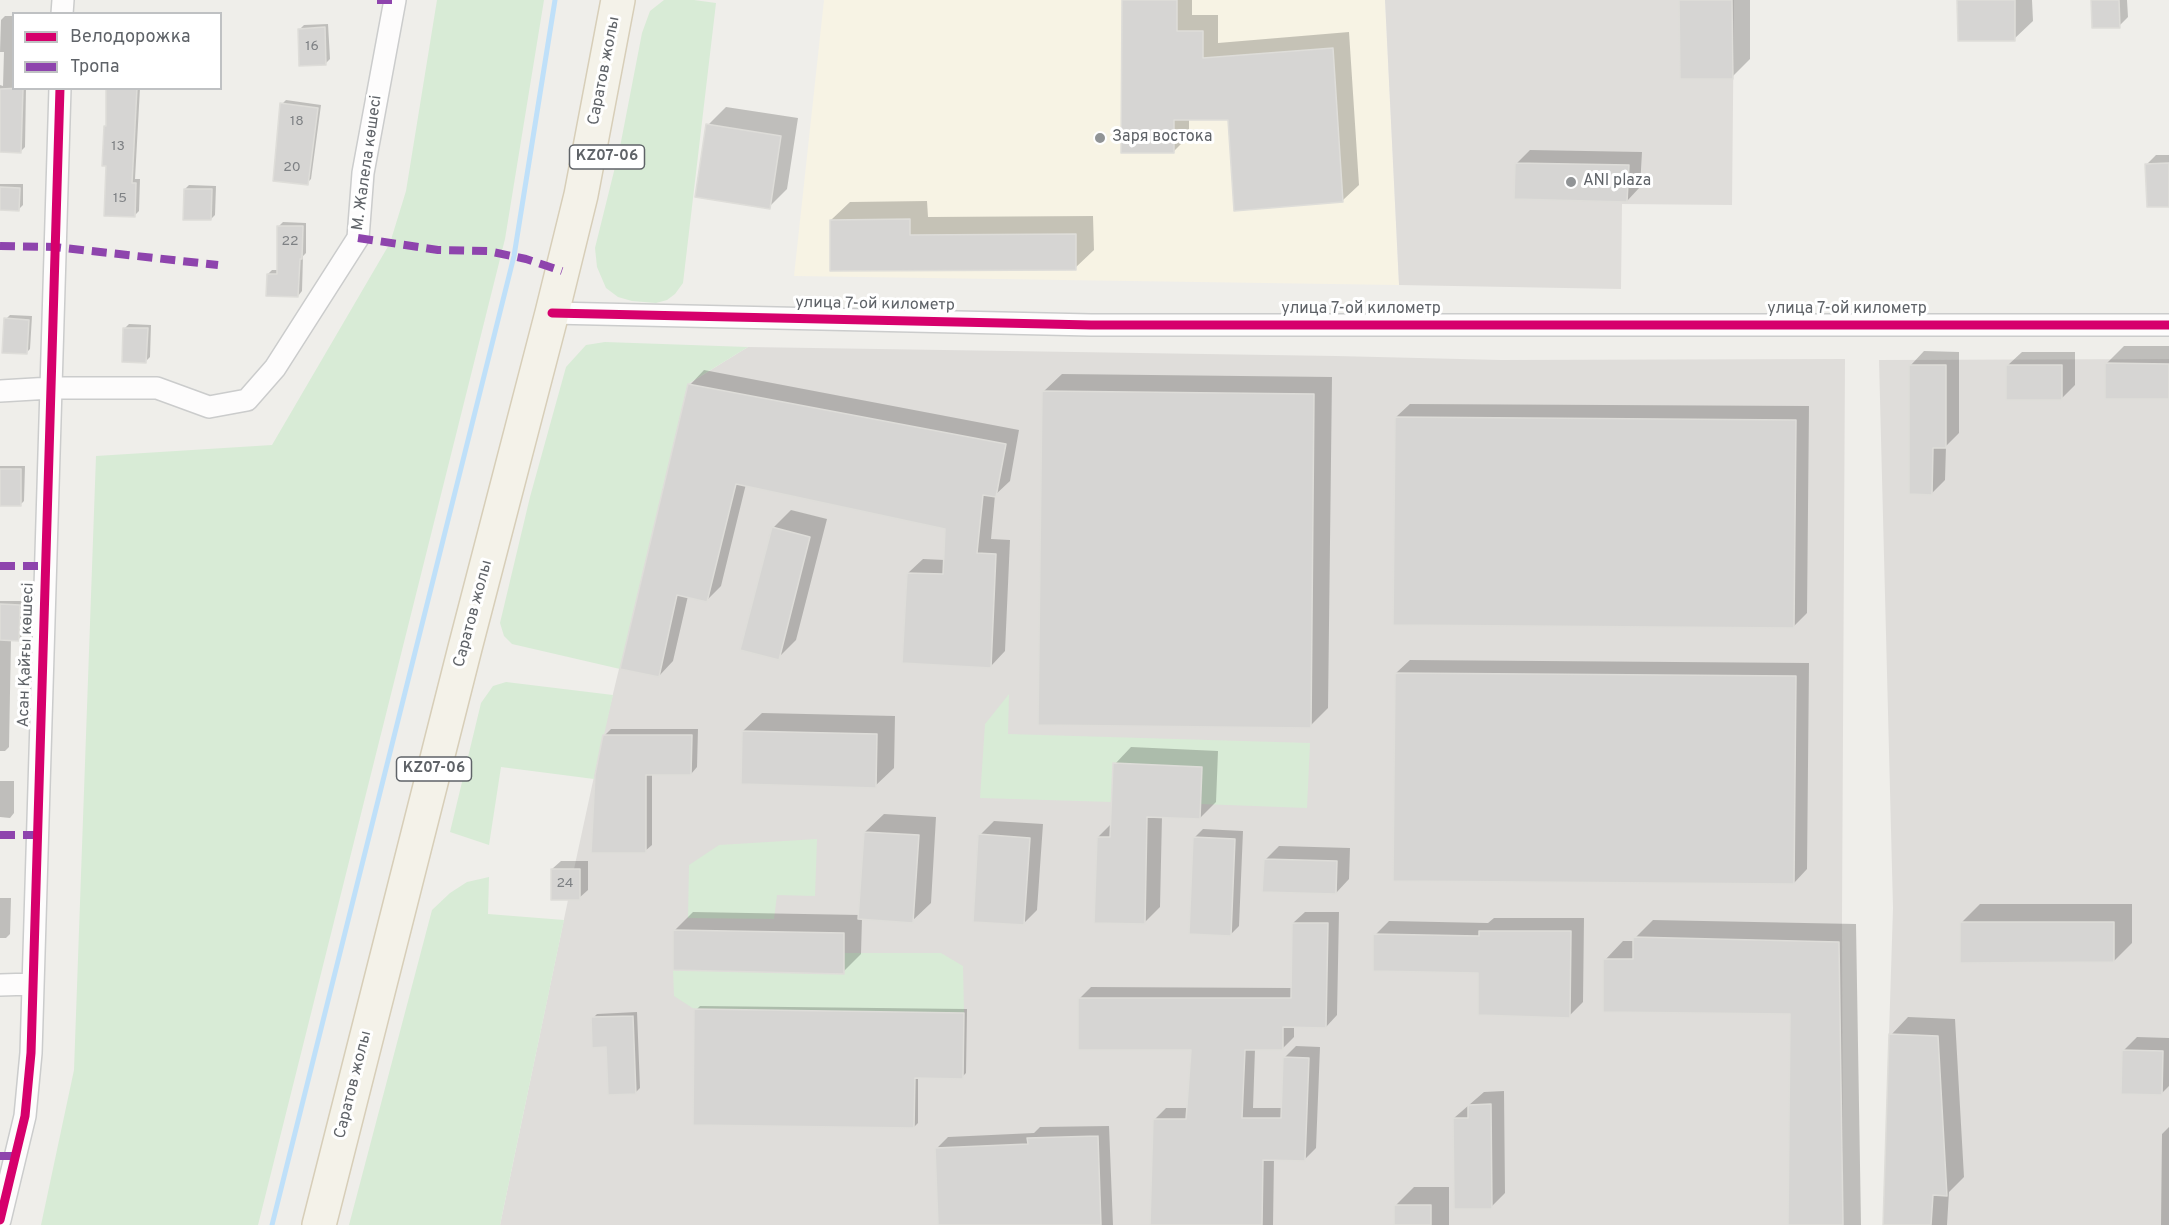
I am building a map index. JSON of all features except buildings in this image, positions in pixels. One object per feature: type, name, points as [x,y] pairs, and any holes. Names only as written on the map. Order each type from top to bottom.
[{"type":"main road","name":"Саратов жолы","points":[[338,1225],[561,313],[618,0]]},
{"type":"main road","name":"Саратов жолы","points":[[319,1225],[462,660],[611,139],[636,0]]},
{"type":"street","name":"М. Жалела көшесі","points":[[51,388],[157,388],[209,407],[247,400],[275,368],[358,238],[363,173],[395,0]]},
{"type":"street","name":"Асан Қайғы көшесі","points":[[0,1220],[25,1116],[31,1053],[60,90]]},
{"type":"street","name":"улица 7-ой километр","points":[[561,313],[1091,325],[2169,326]]},
{"type":"street","points":[[0,391],[51,388]]},
{"type":"street","points":[[0,985],[32,984]]},
{"type":"shaded area","name":"Заря востока","points":[[824,0],[1385,0],[1399,285],[794,276]]},
{"type":"shaded area","points":[[1385,0],[1734,0],[1732,205],[1622,204],[1621,289],[1399,285]]},
{"type":"shaded area","points":[[748,347],[1501,360],[1845,359],[1843,1225],[500,1225],[568,900],[580,900],[580,870],[574,869],[603,735],[688,384]]},
{"type":"shaded area","points":[[2169,359],[2169,1225],[1883,1225],[1893,908],[1879,360]]},
{"type":"green space","points":[[437,0],[544,0],[505,239],[258,1225],[41,1225],[74,1070],[96,456],[272,445],[390,243],[406,191]]},
{"type":"green space","points":[[664,0],[716,3],[683,283],[667,300],[656,303],[618,297],[606,288],[597,267],[595,248],[620,147],[642,33],[650,11]]},
{"type":"green space","points":[[605,342],[748,347],[688,384],[620,669],[512,644],[504,636],[500,623],[530,497],[566,367],[586,345]]},
{"type":"green space","points":[[506,682],[613,695],[594,779],[501,767],[489,845],[450,832],[481,703],[493,686]]},
{"type":"green space","points":[[1009,694],[1008,734],[1310,743],[1307,808],[1201,804],[1202,767],[1114,763],[1112,802],[980,798],[985,724]]},
{"type":"green space","points":[[817,839],[815,896],[777,895],[774,919],[688,918],[689,865],[719,845]]},
{"type":"green space","points":[[489,877],[488,914],[564,920],[500,1225],[349,1225],[432,910],[450,893],[467,882]]},
{"type":"green space","points":[[844,953],[941,953],[963,966],[964,1013],[694,1009],[674,996],[673,970],[843,974]]},
{"type":"waterway","points":[[272,1225],[514,256],[555,0]]},
{"type":"marked path","points":[[377,0],[395,0]]},
{"type":"marked path","points":[[358,238],[438,250],[488,251],[526,259],[562,271]]},
{"type":"marked path","points":[[0,246],[55,247],[218,265]]},
{"type":"marked path","points":[[0,566],[45,566]]},
{"type":"marked path","points":[[0,835],[37,835]]},
{"type":"marked path","points":[[0,1156],[16,1156]]},
{"type":"cycle path","points":[[0,1220],[25,1116],[31,1053],[60,90]]},
{"type":"cycle path","points":[[552,313],[1091,325],[2169,325]]},
{"type":"place","name":"Заря востока","points":[[1100,138]]},
{"type":"place","name":"ANI plaza","points":[[1571,182]]}]
